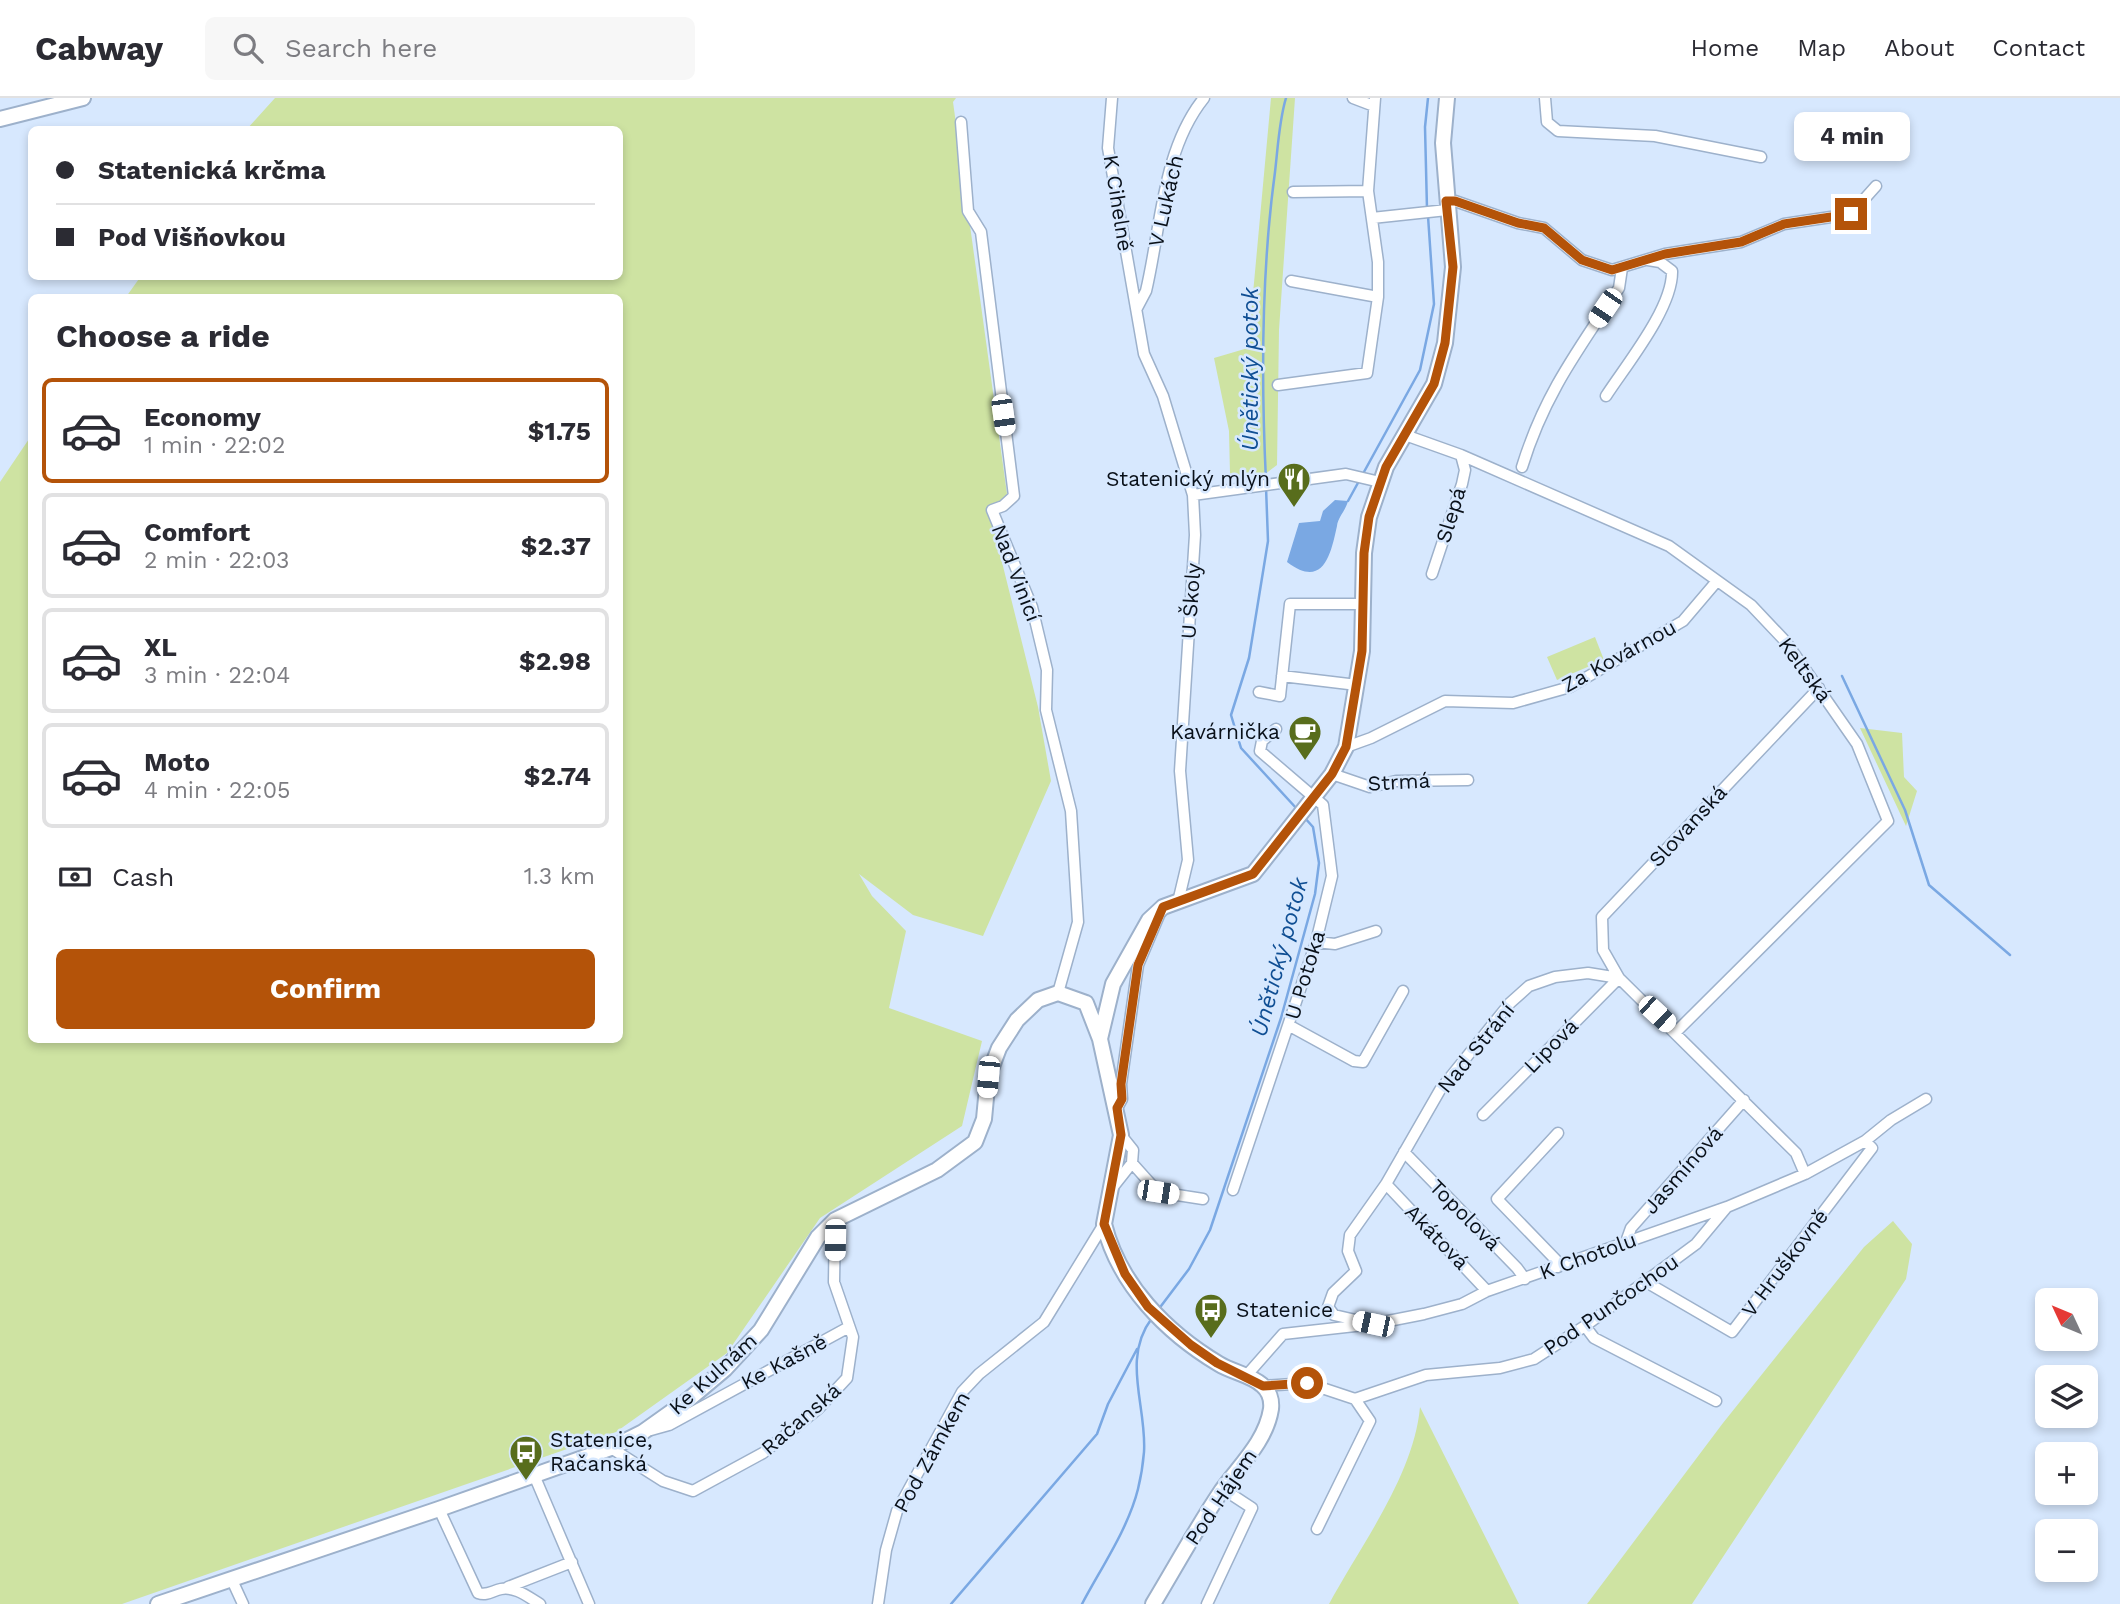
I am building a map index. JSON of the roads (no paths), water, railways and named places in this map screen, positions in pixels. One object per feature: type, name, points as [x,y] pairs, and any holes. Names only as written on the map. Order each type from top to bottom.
[{"type":"street","points":[[5,118],[83,98]]},
{"type":"street","name":"K Cihelně","points":[[1112,98],[1108,148],[1137,308]]},
{"type":"street","name":"V Lukách","points":[[1137,308],[1146,291],[1175,156],[1187,126],[1204,98]]},
{"type":"street","points":[[1278,385],[1367,373],[1378,297],[1378,262],[1368,191],[1374,102],[1353,98]]},
{"type":"street","points":[[1101,1040],[1113,984],[1143,929],[1163,907],[1253,874],[1332,774],[1346,747],[1362,651],[1372,481],[1405,435],[1434,384],[1445,343],[1453,267],[1443,143],[1447,98]]},
{"type":"street","points":[[1545,98],[1547,122],[1558,131],[1655,136],[1761,157]]},
{"type":"street","name":"Nad Vinicí","points":[[961,122],[968,211],[981,232],[1014,496],[1003,506],[992,510],[1032,607],[1047,670],[1046,710],[1070,811],[1078,922],[1058,993]]},
{"type":"street","points":[[1373,218],[1426,214],[1455,201],[1518,223],[1544,228],[1582,260],[1612,270],[1648,260],[1741,242],[1784,224],[1851,214],[1876,186]]},
{"type":"street","points":[[1293,192],[1368,191]]},
{"type":"street","points":[[1606,396],[1644,337],[1670,289],[1672,271],[1660,262],[1648,260]]},
{"type":"street","points":[[1522,467],[1534,428],[1552,389],[1619,288],[1622,268]]},
{"type":"street","points":[[1291,281],[1378,297]]},
{"type":"street","name":"U Školy","points":[[1137,308],[1144,354],[1163,396],[1193,495],[1195,535],[1180,771],[1188,860],[1178,902]]},
{"type":"street","name":"Keltská","points":[[1405,435],[1461,455],[1670,547],[1751,605],[1786,642],[1857,744],[1888,821],[1676,1032]]},
{"type":"street","name":"Slepá","points":[[1432,574],[1462,484],[1465,470],[1461,455]]},
{"type":"street","points":[[1193,495],[1352,476],[1372,481]]},
{"type":"street","name":"Za Kovárnou","points":[[1346,747],[1371,738],[1444,701],[1513,703],[1570,687],[1683,621],[1717,581]]},
{"type":"street","points":[[1259,692],[1280,696],[1290,604],[1363,604]]},
{"type":"street","points":[[1282,676],[1357,685]]},
{"type":"street","name":"Slovanská","points":[[1619,978],[1603,950],[1602,917],[1818,688]]},
{"type":"street","points":[[1276,729],[1262,741],[1260,751],[1311,800]]},
{"type":"street","name":"Strmá","points":[[1332,774],[1370,787],[1396,781],[1468,780]]},
{"type":"street","name":"U Potoka","points":[[1233,1190],[1290,1026],[1316,942],[1332,876],[1323,805],[1311,800]]},
{"type":"street","points":[[1117,1108],[1122,1099],[1121,1084],[1138,965],[1163,907]]},
{"type":"street","points":[[1316,942],[1335,944],[1376,931]]},
{"type":"street","name":"Nad Strání","points":[[1373,1324],[1334,1315],[1328,1307],[1333,1293],[1356,1271],[1348,1251],[1350,1235],[1386,1184],[1440,1090],[1510,1003],[1529,986],[1555,977],[1577,974],[1619,978]]},
{"type":"street","points":[[1619,978],[1796,1153],[1805,1174]]},
{"type":"street","name":"Lipová","points":[[1483,1115],[1619,978]]},
{"type":"street","points":[[1086,1003],[1113,984]]},
{"type":"street","points":[[1290,1026],[1354,1061],[1363,1062],[1403,991]]},
{"type":"street","points":[[1058,993],[1086,1003],[1101,1040],[1121,1135],[1104,1224],[1125,1274],[1148,1307],[1217,1363],[1263,1386],[1307,1383],[1355,1399],[1370,1421],[1317,1529]]},
{"type":"street","name":"Ke Kulnám","points":[[158,1604],[439,1509],[611,1447],[643,1432],[725,1369],[761,1330],[818,1237],[835,1220],[937,1170],[975,1142],[984,1119],[988,1077],[999,1048],[1017,1020],[1038,1000],[1058,993]]},
{"type":"street","name":"K Chotolu","points":[[1246,1376],[1283,1334],[1373,1324],[1462,1304],[1487,1291],[1727,1207],[1869,1145],[1891,1120],[1926,1099]]},
{"type":"street","name":"Jasmínová","points":[[1626,1242],[1631,1228],[1744,1100]]},
{"type":"street","points":[[1558,1133],[1497,1199],[1556,1260],[1558,1267]]},
{"type":"street","points":[[1110,1190],[1132,1163],[1133,1150],[1121,1135]]},
{"type":"street","name":"V Hruškovně","points":[[1646,1282],[1732,1332],[1869,1145]]},
{"type":"street","name":"Topolová","points":[[1404,1152],[1525,1279]]},
{"type":"street","points":[[1132,1163],[1158,1192],[1203,1199]]},
{"type":"street","name":"Akátová","points":[[1386,1184],[1487,1291]]},
{"type":"street","name":"Pod Punčochou","points":[[1355,1399],[1426,1375],[1500,1368],[1534,1359],[1585,1326],[1696,1244],[1727,1207]]},
{"type":"street","name":"Račanská","points":[[611,1447],[663,1481],[693,1491],[763,1453],[825,1402],[848,1378],[853,1336],[834,1282],[835,1220]]},
{"type":"street","name":"Pod Zámkem","points":[[878,1604],[886,1550],[897,1511],[962,1392],[979,1374],[1044,1322],[1104,1224]]},
{"type":"street","points":[[1585,1326],[1594,1338],[1716,1401]]},
{"type":"street","name":"Ke Kašně","points":[[643,1432],[669,1425],[849,1327]]},
{"type":"street","name":"Pod Hájem","points":[[1153,1604],[1223,1489],[1257,1444],[1271,1403],[1263,1386]]},
{"type":"street","points":[[534,1475],[589,1604]]},
{"type":"street","points":[[1207,1604],[1252,1508],[1223,1489]]},
{"type":"street","points":[[439,1509],[478,1593],[485,1595],[572,1562]]},
{"type":"street","points":[[231,1578],[243,1604]]},
{"type":"street","points":[[504,1588],[513,1589],[540,1604]]},
{"type":"water","points":[[1335,500],[1348,501],[1324,565],[1310,572],[1300,570],[1287,562],[1299,523],[1320,521],[1323,511]]},
{"type":"waterway","name":"Únětický potok","points":[[1266,481],[1263,404],[1265,287],[1270,210],[1280,125],[1286,98]]},
{"type":"waterway","points":[[1427,209],[1425,127],[1428,98]]},
{"type":"waterway","points":[[1348,501],[1420,370],[1434,304],[1428,216]]},
{"type":"waterway","name":"Únětický potok","points":[[1266,487],[1268,541],[1249,658],[1231,715],[1241,748],[1297,809]]},
{"type":"waterway","points":[[1842,676],[1905,810],[1929,885],[2010,955]]},
{"type":"waterway","name":"Únětický potok","points":[[1158,1310],[1189,1269],[1210,1230],[1281,1018],[1315,894],[1319,863],[1313,827],[1304,817]]},
{"type":"waterway","name":"Únětický potok","points":[[1082,1604],[1121,1533],[1138,1489],[1144,1457],[1138,1350],[1152,1318]]},
{"type":"waterway","points":[[951,1604],[1097,1434],[1108,1404],[1137,1349]]},
{"type":"place","name":"Statenický mlýn","points":[[1294,509]]},
{"type":"place","name":"Kavárnička","points":[[1305,762]]},
{"type":"place","name":"Statenice","points":[[1211,1340]]},
{"type":"place","name":"Statenice, Račanská","points":[[526,1482]]}]
